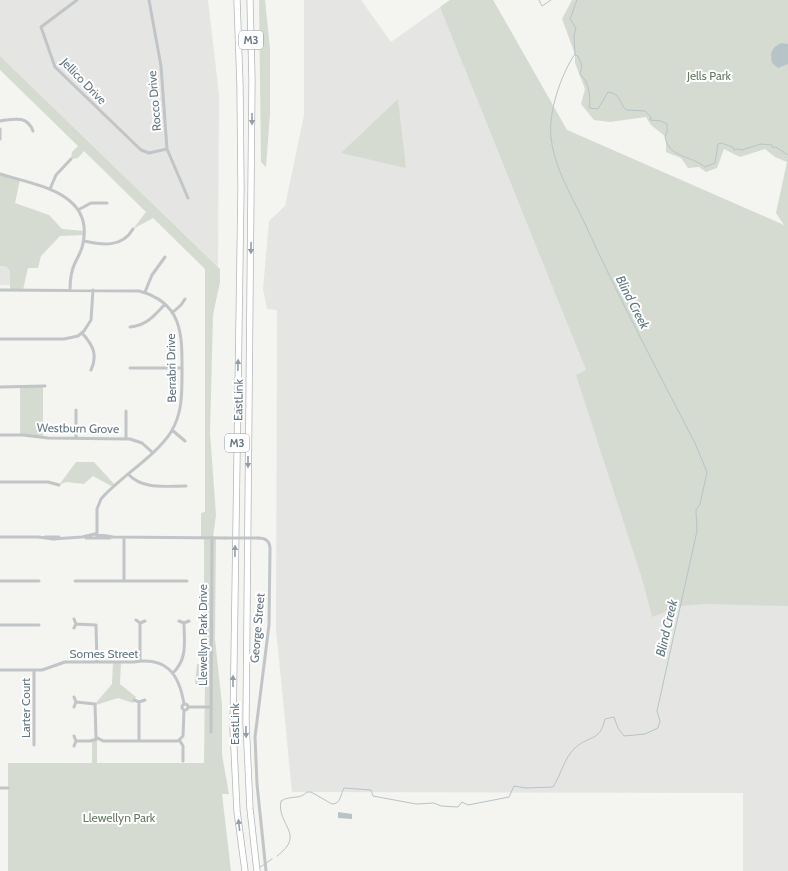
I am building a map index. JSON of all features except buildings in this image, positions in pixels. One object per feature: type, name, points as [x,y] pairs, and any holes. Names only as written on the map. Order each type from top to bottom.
[{"type":"highway","points":[[233,0],[238,22]]},
{"type":"highway","name":"EastLink","points":[[237,0],[241,188],[233,728],[237,804],[245,871]]},
{"type":"highway","name":"EastLink","points":[[250,0],[252,80],[246,728],[247,782],[258,871]]},
{"type":"street","name":"Jellico Drive","points":[[77,0],[41,27],[54,66],[141,150],[147,153],[168,149]]},
{"type":"street","name":"Rocco Drive","points":[[149,0],[161,66],[168,149],[188,198]]},
{"type":"street","points":[[0,121],[21,119],[28,122],[33,131]]},
{"type":"street","points":[[0,129],[0,139]]},
{"type":"street","points":[[50,189],[56,175],[71,159]]},
{"type":"street","points":[[0,174],[50,189],[66,197],[78,210],[84,226],[84,241],[72,270],[70,290]]},
{"type":"street","points":[[78,210],[91,203],[107,203]]},
{"type":"street","points":[[84,241],[102,244],[115,243],[128,237],[133,229]]},
{"type":"street","points":[[145,292],[152,275],[165,257]]},
{"type":"street","name":"Berrabri Drive","points":[[0,290],[131,290],[145,292],[165,304],[179,326],[181,335],[182,368],[182,401],[179,414],[172,430],[152,452],[101,499],[97,509],[97,535]]},
{"type":"street","points":[[0,339],[64,339],[76,337],[82,333],[92,318],[93,290]]},
{"type":"street","points":[[172,313],[185,299]]},
{"type":"street","points":[[130,327],[139,326],[148,321],[165,304]]},
{"type":"street","points":[[82,333],[94,351],[94,359],[91,370]]},
{"type":"street","points":[[130,368],[182,368]]},
{"type":"street","points":[[0,388],[45,386]]},
{"type":"street","points":[[76,410],[76,438]]},
{"type":"street","points":[[126,411],[126,438]]},
{"type":"street","points":[[172,430],[185,441]]},
{"type":"street","name":"Westburn Grove","points":[[0,435],[22,435],[48,438],[126,438],[140,442],[152,452]]},
{"type":"street","points":[[128,474],[136,482],[143,485],[186,486]]},
{"type":"street","points":[[0,482],[48,482],[58,485]]},
{"type":"street","name":"George Street","points":[[0,537],[82,537],[97,535],[113,538],[258,538],[266,540],[269,543],[269,624],[255,737],[257,784],[266,871]]},
{"type":"street","points":[[124,538],[124,581]]},
{"type":"street","name":"Llewellyn Park Drive","points":[[211,732],[212,538]]},
{"type":"street","points":[[0,581],[39,581]]},
{"type":"street","points":[[75,581],[186,581]]},
{"type":"street","points":[[74,619],[76,624],[74,628]]},
{"type":"street","points":[[136,620],[140,623]]},
{"type":"street","points":[[179,620],[184,622],[189,621]]},
{"type":"street","points":[[140,623],[145,621]]},
{"type":"street","points":[[180,740],[183,736],[184,710],[182,707],[184,704],[182,688],[173,672],[180,664],[183,657],[184,622]]},
{"type":"street","points":[[140,623],[140,660]]},
{"type":"street","points":[[76,624],[96,625],[97,662]]},
{"type":"street","points":[[0,625],[39,625]]},
{"type":"street","name":"Somes Street","points":[[0,670],[47,669],[65,662],[134,662],[140,660],[158,664],[173,672]]},
{"type":"street","name":"Larter Court","points":[[34,670],[34,745]]},
{"type":"street","points":[[74,697],[76,702],[74,707]]},
{"type":"street","points":[[134,700],[139,702],[145,700]]},
{"type":"street","points":[[76,702],[92,702],[96,705],[97,739]]},
{"type":"street","points":[[139,702],[139,741]]},
{"type":"street","points":[[184,704],[188,707],[211,707]]},
{"type":"street","points":[[184,710],[188,707]]},
{"type":"street","points":[[74,736],[76,742],[74,746]]},
{"type":"street","points":[[76,742],[97,739],[103,741],[180,740]]},
{"type":"street","points":[[180,740],[183,748],[183,761]]},
{"type":"street","points":[[0,788],[8,788]]},
{"type":"shaded area","points":[[0,0],[208,0],[219,94],[218,267],[0,56]]},
{"type":"shaded area","points":[[304,0],[361,0],[391,42],[450,0],[493,0],[567,130],[785,226],[788,232],[788,871],[743,871],[743,793],[292,792],[276,629],[277,310],[267,309],[263,289],[269,221],[285,206],[304,115]]},
{"type":"shaded area","points":[[781,43],[788,44],[788,64],[778,68],[772,63],[771,54],[773,49]]},
{"type":"shaded area","points":[[0,266],[6,266],[10,271],[10,285],[0,285]]},
{"type":"shaded area","points":[[338,812],[352,814],[352,819],[338,818]]},
{"type":"green space","points":[[259,0],[265,0],[270,49],[270,114],[266,167],[261,162]]},
{"type":"green space","name":"Jells Park","points":[[450,0],[493,0],[567,130],[784,225],[776,213],[787,162],[775,157],[765,149],[740,157],[724,149],[717,168],[706,172],[699,167],[688,168],[681,158],[666,152],[666,137],[651,125],[646,117],[610,122],[594,120],[581,104],[585,89],[575,63],[575,54],[562,19],[572,0],[788,0],[788,606],[704,604],[681,606],[652,617],[643,582],[576,375],[586,370],[440,7]]},
{"type":"green space","name":"Llewellyn Park","points":[[0,56],[220,269],[220,282],[213,315],[210,433],[216,515],[213,537],[216,537],[215,639],[222,705],[222,755],[229,794],[222,794],[231,871],[8,871],[8,763],[92,763],[92,741],[97,739],[97,763],[204,763],[205,684],[195,684],[197,664],[204,664],[204,538],[201,537],[201,513],[205,512],[205,269],[153,218],[133,229],[146,212],[84,151],[78,158],[71,159],[72,152],[78,146],[0,70]]},
{"type":"green space","points":[[398,99],[406,168],[341,153]]},
{"type":"green space","points":[[0,174],[20,180],[15,203],[49,215],[62,229],[84,231],[84,235],[60,236],[41,256],[38,268],[28,268],[23,290],[10,290],[10,271],[6,266],[0,266]]},
{"type":"green space","points":[[20,387],[43,387],[43,438],[20,435]]},
{"type":"green space","points":[[76,462],[94,462],[115,485],[113,487],[93,476],[84,484],[66,482],[59,485]]},
{"type":"green space","points":[[113,662],[121,662],[120,684],[136,697],[133,703],[118,698],[96,705],[95,704],[112,684]]},
{"type":"waterway","points":[[539,0],[542,6],[551,0]]},
{"type":"waterway","points":[[577,0],[570,19],[576,28],[574,36],[575,55],[578,56],[582,66],[580,74],[589,90],[589,108],[598,109],[608,92],[615,94],[626,110],[645,111],[651,117],[650,120],[661,121],[667,124],[667,133],[665,136],[670,148],[705,167],[715,163],[718,144],[721,143],[733,147],[734,150],[742,150],[761,144],[772,145],[773,148],[776,147],[788,155]]},
{"type":"waterway","name":"Blind Creek","points":[[277,856],[290,842],[290,835],[282,817],[281,801],[284,799],[298,797],[307,792],[311,792],[332,804],[335,804],[339,801],[344,788],[371,790],[373,796],[416,804],[434,803],[441,806],[458,807],[462,802],[468,805],[509,797],[514,786],[526,788],[553,787],[571,752],[580,744],[597,735],[603,726],[605,719],[614,717],[618,728],[624,736],[645,734],[658,728],[660,721],[657,711],[697,531],[696,510],[700,504],[707,472],[695,443],[638,334],[564,182],[556,160],[551,137],[554,105],[560,83],[575,54]]},
{"type":"waterway","name":"Blind Creek","points":[[259,868],[272,859]]}]
